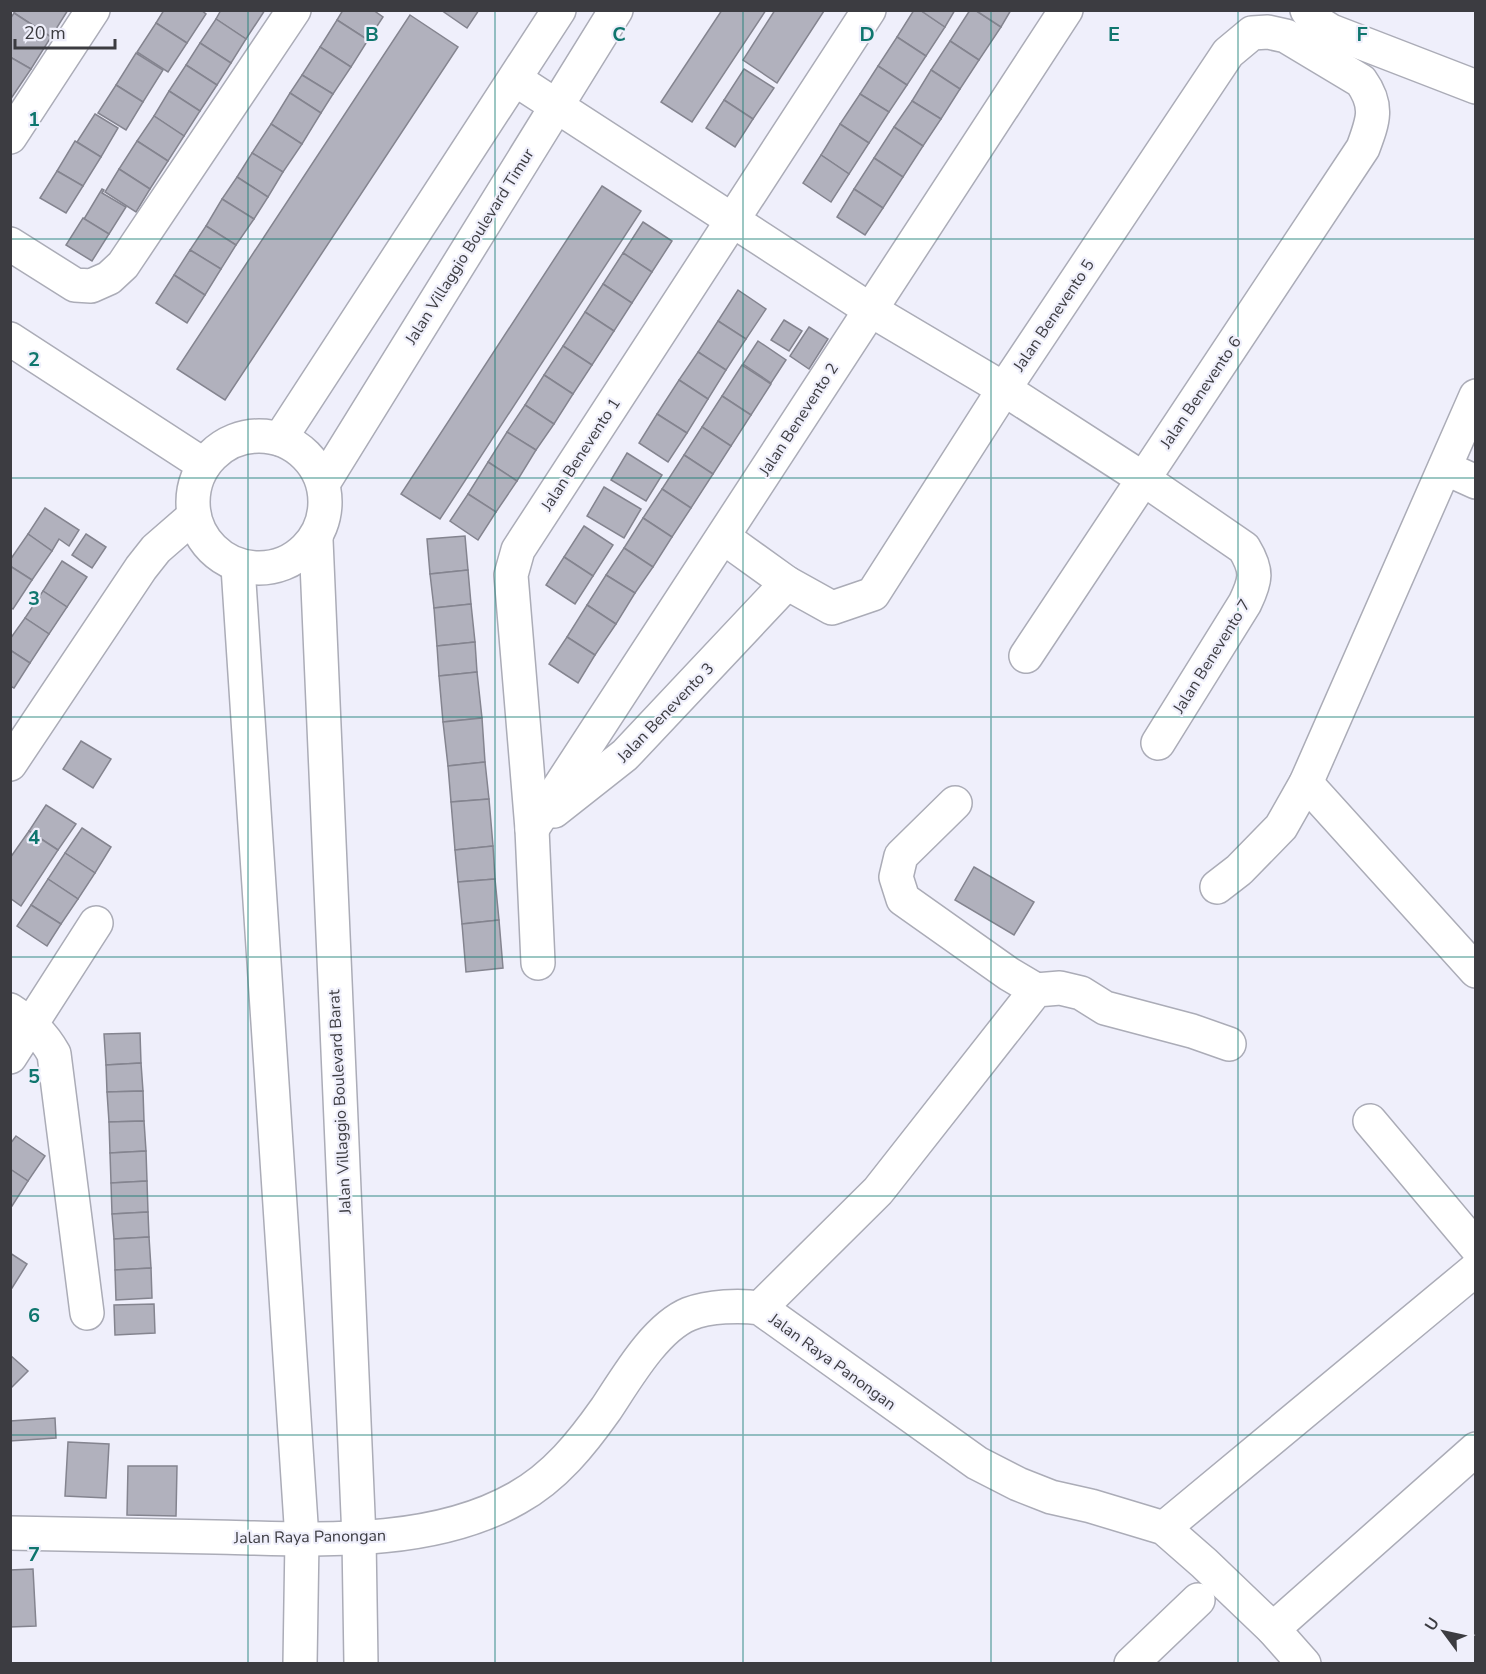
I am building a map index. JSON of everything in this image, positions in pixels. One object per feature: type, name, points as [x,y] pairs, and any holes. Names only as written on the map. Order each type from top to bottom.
[{"type":"street","points":[[10,137],[93,10]]},
{"type":"street","points":[[10,244],[75,285],[92,286],[109,278],[123,265],[294,10]]},
{"type":"street","points":[[280,439],[559,10]]},
{"type":"street","name":"Jalan Villaggio Boulevard Timur","points":[[324,482],[616,10]]},
{"type":"street","name":"Jalan Benevento 1","points":[[538,963],[532,829],[511,575],[518,550],[869,10]]},
{"type":"street","name":"Jalan Benevento 2","points":[[532,829],[1066,10]]},
{"type":"street","points":[[1307,10],[1315,21],[1331,31],[1476,87]]},
{"type":"street","name":"Jalan Benevento 5","points":[[787,583],[832,608],[873,594],[1004,389],[1228,52],[1241,41],[1252,33],[1268,32],[1286,36],[1361,81],[1369,92],[1374,111],[1371,126]]},
{"type":"street","name":"Jalan Benevento 7","points":[[515,79],[869,309],[1004,389],[1142,478],[1244,548],[1253,564],[1255,583],[1245,603],[1158,743]]},
{"type":"street","name":"Jalan Benevento 6","points":[[1026,656],[1363,148],[1371,126]]},
{"type":"street","points":[[10,339],[204,465]]},
{"type":"street","points":[[1217,887],[1239,870],[1281,827],[1306,783],[1476,396]]},
{"type":"street","points":[[252,436],[280,439],[307,455],[324,482],[326,512],[316,540],[281,566],[238,567],[209,548],[194,516],[194,490],[204,465],[225,446],[252,436]]},
{"type":"street","points":[[1445,468],[1476,482]]},
{"type":"street","points":[[10,764],[141,568],[156,549],[194,516]]},
{"type":"street","points":[[723,537],[787,583]]},
{"type":"street","name":"Jalan Villaggio Boulevard Barat","points":[[316,540],[359,1538],[361,1664]]},
{"type":"street","points":[[238,567],[302,1539],[300,1664]]},
{"type":"street","name":"Jalan Benevento 3","points":[[532,829],[625,755],[787,583]]},
{"type":"street","points":[[1306,783],[1476,971]]},
{"type":"street","points":[[955,803],[901,856],[896,877],[903,900],[1009,974],[1036,990],[1060,988],[1082,993],[1105,1008],[1192,1031],[1229,1044]]},
{"type":"street","points":[[10,1057],[21,1017],[96,923]]},
{"type":"street","points":[[760,1308],[878,1191],[1036,990]]},
{"type":"street","points":[[21,1017],[47,1040],[54,1054],[87,1313]]},
{"type":"street","points":[[1370,1121],[1476,1247]]},
{"type":"street","points":[[1164,1528],[1476,1269]]},
{"type":"street","name":"Jalan Raya Panongan","points":[[10,1533],[302,1539],[359,1538],[393,1536],[479,1516],[518,1498],[551,1474],[574,1452],[660,1334],[688,1314],[738,1305],[760,1308],[977,1463],[1018,1484],[1051,1497],[1091,1506],[1164,1528],[1273,1629],[1304,1664]]},
{"type":"street","points":[[1273,1629],[1476,1449]]},
{"type":"street","points":[[1131,1664],[1198,1600]]},
{"type":"building","points":[[16,10],[68,10],[51,37],[14,13]]},
{"type":"building","points":[[164,10],[201,10],[206,14],[187,43],[156,23]]},
{"type":"building","points":[[221,10],[265,10],[246,39],[216,19]]},
{"type":"building","points":[[343,10],[373,10],[383,17],[368,40],[337,20]]},
{"type":"building","points":[[441,10],[479,10],[467,28]]},
{"type":"building","points":[[722,10],[766,10],[692,122],[661,102]]},
{"type":"building","points":[[775,10],[824,11],[777,83],[743,60]]},
{"type":"building","points":[[914,10],[920,10],[945,27],[926,56],[897,37]]},
{"type":"building","points":[[920,10],[955,10],[945,27]]},
{"type":"building","points":[[970,10],[975,10],[1001,27],[979,60],[950,41]]},
{"type":"building","points":[[975,10],[1011,10],[1001,27]]},
{"type":"building","points":[[14,13],[51,37],[31,69],[10,57],[10,19]]},
{"type":"building","points":[[410,15],[458,47],[225,400],[177,369]]},
{"type":"building","points":[[216,19],[246,39],[231,63],[200,43]]},
{"type":"building","points":[[337,20],[368,40],[351,67],[320,47]]},
{"type":"building","points":[[156,23],[187,43],[168,72],[137,52]]},
{"type":"building","points":[[897,37],[926,56],[907,85],[878,66]]},
{"type":"building","points":[[950,41],[979,60],[960,89],[931,70]]},
{"type":"building","points":[[200,43],[231,63],[217,85],[186,65]]},
{"type":"building","points":[[320,47],[351,67],[333,94],[302,75]]},
{"type":"building","points":[[136,53],[163,70],[143,102],[116,85]]},
{"type":"building","points":[[10,57],[31,69],[10,100]]},
{"type":"building","points":[[186,65],[217,85],[200,111],[169,91]]},
{"type":"building","points":[[878,66],[907,85],[889,112],[860,94]]},
{"type":"building","points":[[744,69],[774,88],[753,119],[724,100]]},
{"type":"building","points":[[931,70],[960,89],[941,119],[912,101]]},
{"type":"building","points":[[302,75],[333,94],[321,113],[290,93]]},
{"type":"building","points":[[116,85],[143,102],[126,130],[98,113]]},
{"type":"building","points":[[169,91],[200,111],[184,136],[154,116]]},
{"type":"building","points":[[290,93],[321,113],[302,144],[271,124]]},
{"type":"building","points":[[860,94],[889,112],[869,143],[840,124]]},
{"type":"building","points":[[724,100],[753,119],[735,147],[706,128]]},
{"type":"building","points":[[912,101],[941,119],[923,146],[894,127]]},
{"type":"building","points":[[95,114],[118,128],[101,157],[77,142]]},
{"type":"building","points":[[154,116],[184,136],[168,161],[137,141]]},
{"type":"building","points":[[271,124],[302,144],[283,172],[252,153]]},
{"type":"building","points":[[840,124],[869,143],[849,174],[821,155]]},
{"type":"building","points":[[894,127],[923,146],[903,177],[874,158]]},
{"type":"building","points":[[75,141],[101,157],[83,186],[57,171]]},
{"type":"building","points":[[137,141],[168,161],[150,189],[119,169]]},
{"type":"building","points":[[252,153],[283,172],[268,197],[237,177]]},
{"type":"building","points":[[821,155],[849,174],[831,202],[803,183]]},
{"type":"building","points":[[874,158],[903,177],[883,208],[854,189]]},
{"type":"building","points":[[119,169],[150,189],[136,212],[105,192]]},
{"type":"building","points":[[57,171],[83,186],[66,213],[40,198]]},
{"type":"building","points":[[237,177],[268,197],[254,219],[222,199]]},
{"type":"building","points":[[602,186],[641,211],[440,519],[401,494]]},
{"type":"building","points":[[102,189],[104,190],[102,193],[126,207],[109,234],[84,219]]},
{"type":"building","points":[[854,189],[883,208],[865,235],[837,217]]},
{"type":"building","points":[[222,199],[254,219],[236,245],[206,226]]},
{"type":"building","points":[[83,218],[109,234],[92,261],[66,245]]},
{"type":"building","points":[[643,222],[672,241],[652,272],[623,253]]},
{"type":"building","points":[[206,226],[236,245],[221,269],[190,250]]},
{"type":"building","points":[[190,250],[221,269],[205,295],[174,275]]},
{"type":"building","points":[[623,253],[652,272],[632,303],[603,284]]},
{"type":"building","points":[[174,275],[205,295],[187,323],[156,303]]},
{"type":"building","points":[[603,284],[632,303],[614,331],[585,312]]},
{"type":"building","points":[[738,290],[766,309],[746,339],[718,321]]},
{"type":"building","points":[[585,312],[614,331],[592,365],[563,346]]},
{"type":"building","points":[[784,320],[802,331],[789,351],[771,340]]},
{"type":"building","points":[[718,321],[746,339],[726,370],[698,352]]},
{"type":"building","points":[[809,327],[828,339],[809,369],[790,356]]},
{"type":"building","points":[[758,341],[786,360],[771,383],[743,364]]},
{"type":"building","points":[[563,346],[592,365],[573,394],[544,375]]},
{"type":"building","points":[[698,352],[726,370],[708,399],[679,380]]},
{"type":"building","points":[[742,365],[771,384],[751,415],[722,396]]},
{"type":"building","points":[[544,375],[573,394],[554,424],[525,405]]},
{"type":"building","points":[[679,380],[708,399],[687,433],[657,414]]},
{"type":"building","points":[[722,396],[751,415],[731,446],[702,427]]},
{"type":"building","points":[[525,405],[554,424],[536,450],[507,432]]},
{"type":"building","points":[[657,414],[687,433],[668,462],[639,443]]},
{"type":"building","points":[[702,427],[731,446],[713,474],[684,455]]},
{"type":"building","points":[[507,432],[536,450],[517,481],[488,462]]},
{"type":"building","points":[[627,453],[662,475],[646,501],[611,480]]},
{"type":"building","points":[[684,455],[713,474],[691,508],[662,489]]},
{"type":"building","points":[[488,462],[517,481],[496,512],[468,494]]},
{"type":"building","points":[[604,487],[641,509],[624,538],[587,516]]},
{"type":"building","points":[[662,489],[691,508],[672,537],[643,518]]},
{"type":"building","points":[[468,494],[496,512],[478,540],[450,521]]},
{"type":"building","points":[[45,508],[79,530],[69,546],[59,539],[52,551],[28,534]]},
{"type":"building","points":[[643,518],[672,537],[653,567],[624,548]]},
{"type":"building","points":[[584,526],[613,545],[593,576],[564,557]]},
{"type":"building","points":[[28,534],[52,551],[32,580],[10,566],[10,560]]},
{"type":"building","points":[[86,534],[106,547],[92,568],[72,555]]},
{"type":"building","points":[[465,536],[468,570],[430,574],[427,539]]},
{"type":"building","points":[[624,548],[653,567],[635,593],[606,575]]},
{"type":"building","points":[[564,557],[593,576],[575,604],[546,585]]},
{"type":"building","points":[[62,561],[87,577],[67,607],[43,591]]},
{"type":"building","points":[[10,566],[32,580],[13,609],[10,607]]},
{"type":"building","points":[[468,570],[471,604],[434,608],[430,574]]},
{"type":"building","points":[[606,575],[635,593],[616,624],[587,605]]},
{"type":"building","points":[[43,591],[67,607],[49,634],[25,618]]},
{"type":"building","points":[[471,604],[475,642],[437,646],[434,608]]},
{"type":"building","points":[[587,605],[616,624],[595,655],[567,637]]},
{"type":"building","points":[[25,618],[49,634],[30,663],[10,650],[10,639]]},
{"type":"building","points":[[567,637],[595,655],[578,683],[549,664]]},
{"type":"building","points":[[475,642],[477,672],[439,676],[437,646]]},
{"type":"building","points":[[10,650],[30,663],[14,688],[10,686]]},
{"type":"building","points":[[477,672],[482,718],[443,722],[439,676]]},
{"type":"building","points":[[482,718],[485,762],[448,766],[443,722]]},
{"type":"building","points":[[81,741],[111,759],[93,788],[63,769]]},
{"type":"building","points":[[485,762],[489,799],[451,802],[448,766]]},
{"type":"building","points":[[489,799],[493,846],[455,850],[451,802]]},
{"type":"building","points":[[46,805],[76,824],[58,850],[29,831]]},
{"type":"building","points":[[82,828],[111,847],[95,873],[65,853]]},
{"type":"building","points":[[29,831],[58,850],[21,906],[10,898],[10,858]]},
{"type":"building","points":[[493,846],[495,879],[458,882],[455,850]]},
{"type":"building","points":[[65,853],[95,873],[78,899],[48,879]]},
{"type":"building","points":[[974,867],[1034,902],[1014,935],[955,900]]},
{"type":"building","points":[[48,879],[78,899],[61,924],[31,905]]},
{"type":"building","points":[[495,879],[499,920],[462,924],[458,882]]},
{"type":"building","points":[[31,905],[61,924],[47,946],[17,926]]},
{"type":"building","points":[[499,920],[503,968],[466,972],[462,924]]},
{"type":"building","points":[[140,1033],[141,1063],[106,1065],[104,1034]]},
{"type":"building","points":[[141,1063],[143,1091],[107,1092],[106,1065]]},
{"type":"building","points":[[143,1091],[144,1121],[109,1122],[107,1092]]},
{"type":"building","points":[[144,1121],[146,1151],[110,1153],[109,1122]]},
{"type":"building","points":[[16,1136],[45,1156],[28,1181],[10,1169],[10,1144]]},
{"type":"building","points":[[146,1151],[147,1181],[111,1183],[110,1153]]},
{"type":"building","points":[[10,1169],[28,1181],[12,1206],[10,1205]]},
{"type":"building","points":[[147,1181],[148,1212],[112,1214],[111,1183]]},
{"type":"building","points":[[148,1212],[149,1237],[114,1239],[112,1214]]},
{"type":"building","points":[[149,1237],[151,1268],[115,1270],[114,1239]]},
{"type":"building","points":[[10,1253],[27,1264],[12,1288],[10,1287]]},
{"type":"building","points":[[151,1268],[152,1298],[116,1300],[115,1270]]},
{"type":"building","points":[[154,1304],[155,1333],[115,1335],[114,1305]]},
{"type":"building","points":[[10,1355],[28,1371],[10,1389]]},
{"type":"building","points":[[55,1418],[56,1438],[10,1441],[10,1421]]},
{"type":"building","points":[[68,1442],[109,1444],[106,1498],[65,1496]]},
{"type":"building","points":[[128,1466],[177,1466],[176,1516],[127,1515]]},
{"type":"building","points":[[33,1569],[36,1626],[10,1627],[10,1570]]}]
